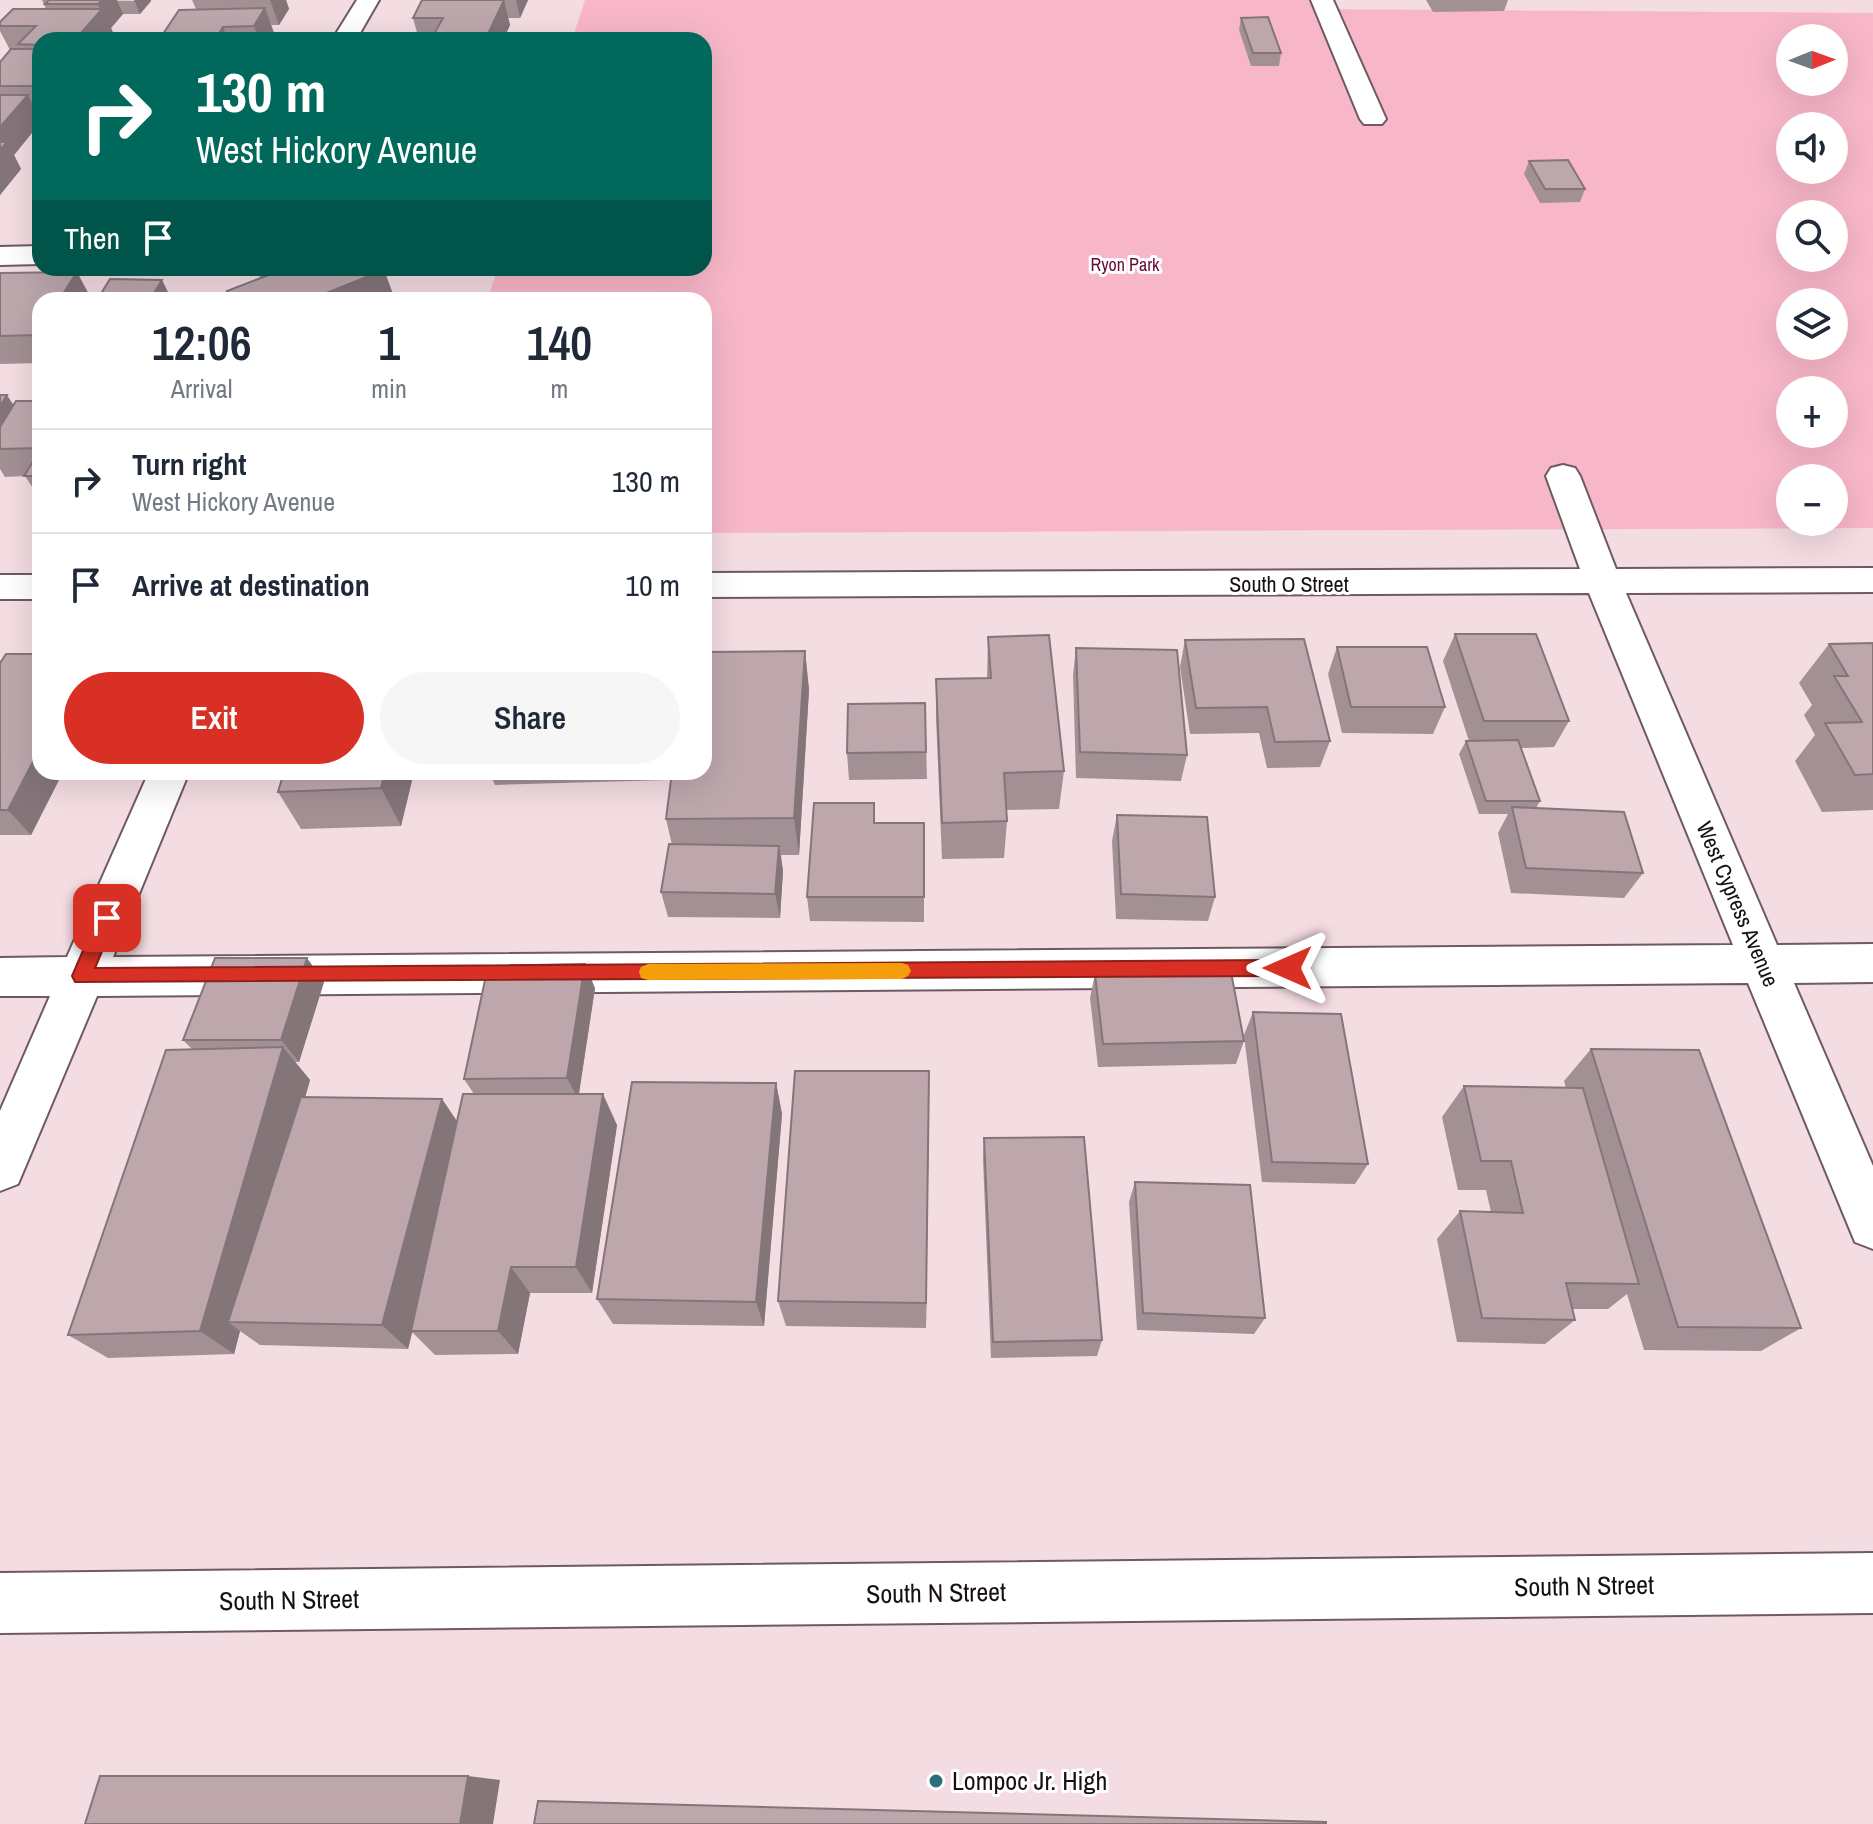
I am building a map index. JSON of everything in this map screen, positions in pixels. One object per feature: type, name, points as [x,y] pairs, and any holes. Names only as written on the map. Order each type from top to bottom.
[{"type":"street","points":[[349,32],[368,0]]},
{"type":"street","points":[[1322,0],[1373,119]]},
{"type":"street","points":[[0,256],[32,255]]},
{"type":"street","name":"West Cypress Avenue","points":[[1563,476],[1603,583],[1873,1225]]},
{"type":"street","name":"South O Street","points":[[712,585],[1873,580]]},
{"type":"street","points":[[0,587],[32,587]]},
{"type":"street","points":[[0,1168],[166,780]]},
{"type":"street","points":[[0,977],[1873,963]]},
{"type":"street","name":"South N Street","points":[[0,1603],[1873,1583]]},
{"type":"green space","name":"Ryon Park","points":[[585,0],[1315,0],[1321,9],[1873,13],[1873,528],[1848,528],[1848,464],[1776,464],[1776,528],[712,533],[712,292],[490,292],[495,276],[712,276],[712,32],[575,32]]},
{"type":"building","points":[[49,0],[102,0],[98,4],[45,4]]},
{"type":"building","points":[[422,0],[504,0],[489,32],[435,32],[443,18],[413,18]]},
{"type":"building","points":[[265,8],[254,26],[223,27],[220,32],[164,32],[179,10]]},
{"type":"building","points":[[13,9],[102,9],[82,32],[32,32],[32,45],[18,44],[36,26],[0,26],[0,22]]},
{"type":"building","points":[[1268,17],[1281,53],[1253,53],[1241,18]]},
{"type":"building","points":[[11,49],[32,49],[32,86],[0,86],[0,62]]},
{"type":"building","points":[[0,95],[28,95],[0,127]]},
{"type":"building","points":[[1568,160],[1585,189],[1545,189],[1529,161]]},
{"type":"building","points":[[0,273],[74,276],[64,292],[32,292],[32,335],[0,336]]},
{"type":"building","points":[[266,276],[369,276],[329,292],[227,291]]},
{"type":"building","points":[[110,279],[162,280],[155,292],[102,292]]},
{"type":"building","points":[[16,401],[32,401],[32,448],[0,449],[0,427]]},
{"type":"building","points":[[32,463],[32,476],[24,476]]},
{"type":"building","points":[[1455,634],[1536,634],[1569,721],[1484,721]]},
{"type":"building","points":[[1049,635],[1064,771],[1004,773],[1007,821],[942,823],[936,679],[991,678],[988,637]]},
{"type":"building","points":[[1304,639],[1330,741],[1275,742],[1267,707],[1196,708],[1185,640]]},
{"type":"building","points":[[1873,643],[1873,774],[1855,775],[1825,723],[1862,722],[1834,676],[1848,676],[1829,644]]},
{"type":"building","points":[[1337,647],[1427,647],[1445,707],[1351,707]]},
{"type":"building","points":[[1076,648],[1177,650],[1187,755],[1080,752]]},
{"type":"building","points":[[805,651],[794,818],[666,819],[671,780],[712,780],[712,652]]},
{"type":"building","points":[[6,654],[32,654],[32,764],[8,810],[0,810],[0,663]]},
{"type":"building","points":[[925,703],[926,752],[847,753],[848,704]]},
{"type":"building","points":[[1518,740],[1540,801],[1486,801],[1466,741]]},
{"type":"building","points":[[282,780],[383,780],[381,788],[278,792]]},
{"type":"building","points":[[814,803],[874,803],[874,823],[924,823],[924,897],[807,897]]},
{"type":"building","points":[[1512,807],[1624,812],[1643,873],[1526,868]]},
{"type":"building","points":[[1117,815],[1207,817],[1215,897],[1121,894]]},
{"type":"building","points":[[669,844],[779,846],[775,894],[661,892]]},
{"type":"building","points":[[215,958],[307,958],[281,1040],[183,1040]]},
{"type":"building","points":[[585,964],[567,1078],[464,1079],[488,966]]},
{"type":"building","points":[[1231,972],[1244,1041],[1103,1044],[1095,974]]},
{"type":"building","points":[[1253,1012],[1341,1014],[1368,1164],[1272,1162]]},
{"type":"building","points":[[283,1047],[200,1331],[68,1335],[166,1050]]},
{"type":"building","points":[[1591,1049],[1699,1050],[1801,1328],[1678,1327]]},
{"type":"building","points":[[795,1071],[929,1071],[926,1303],[778,1301]]},
{"type":"building","points":[[632,1082],[776,1083],[756,1302],[597,1299]]},
{"type":"building","points":[[1464,1086],[1583,1088],[1639,1284],[1566,1283],[1575,1320],[1482,1318],[1460,1211],[1523,1213],[1511,1161],[1481,1161]]},
{"type":"building","points":[[463,1094],[603,1094],[576,1267],[511,1267],[498,1331],[411,1331]]},
{"type":"building","points":[[301,1097],[442,1099],[382,1325],[228,1322]]},
{"type":"building","points":[[1084,1137],[1102,1340],[993,1342],[984,1138]]},
{"type":"building","points":[[1135,1182],[1250,1185],[1265,1318],[1143,1313]]},
{"type":"building","points":[[100,1776],[468,1776],[460,1824],[85,1824]]},
{"type":"building","points":[[538,1801],[1326,1822],[1326,1824],[534,1824]]},
{"type":"slow traffic","points":[[648,972],[902,971]]},
{"type":"place","name":"Lompoc Jr. High","points":[[936,1781]]},
{"type":"route","points":[[107,918],[82,976],[1288,968]]}]
